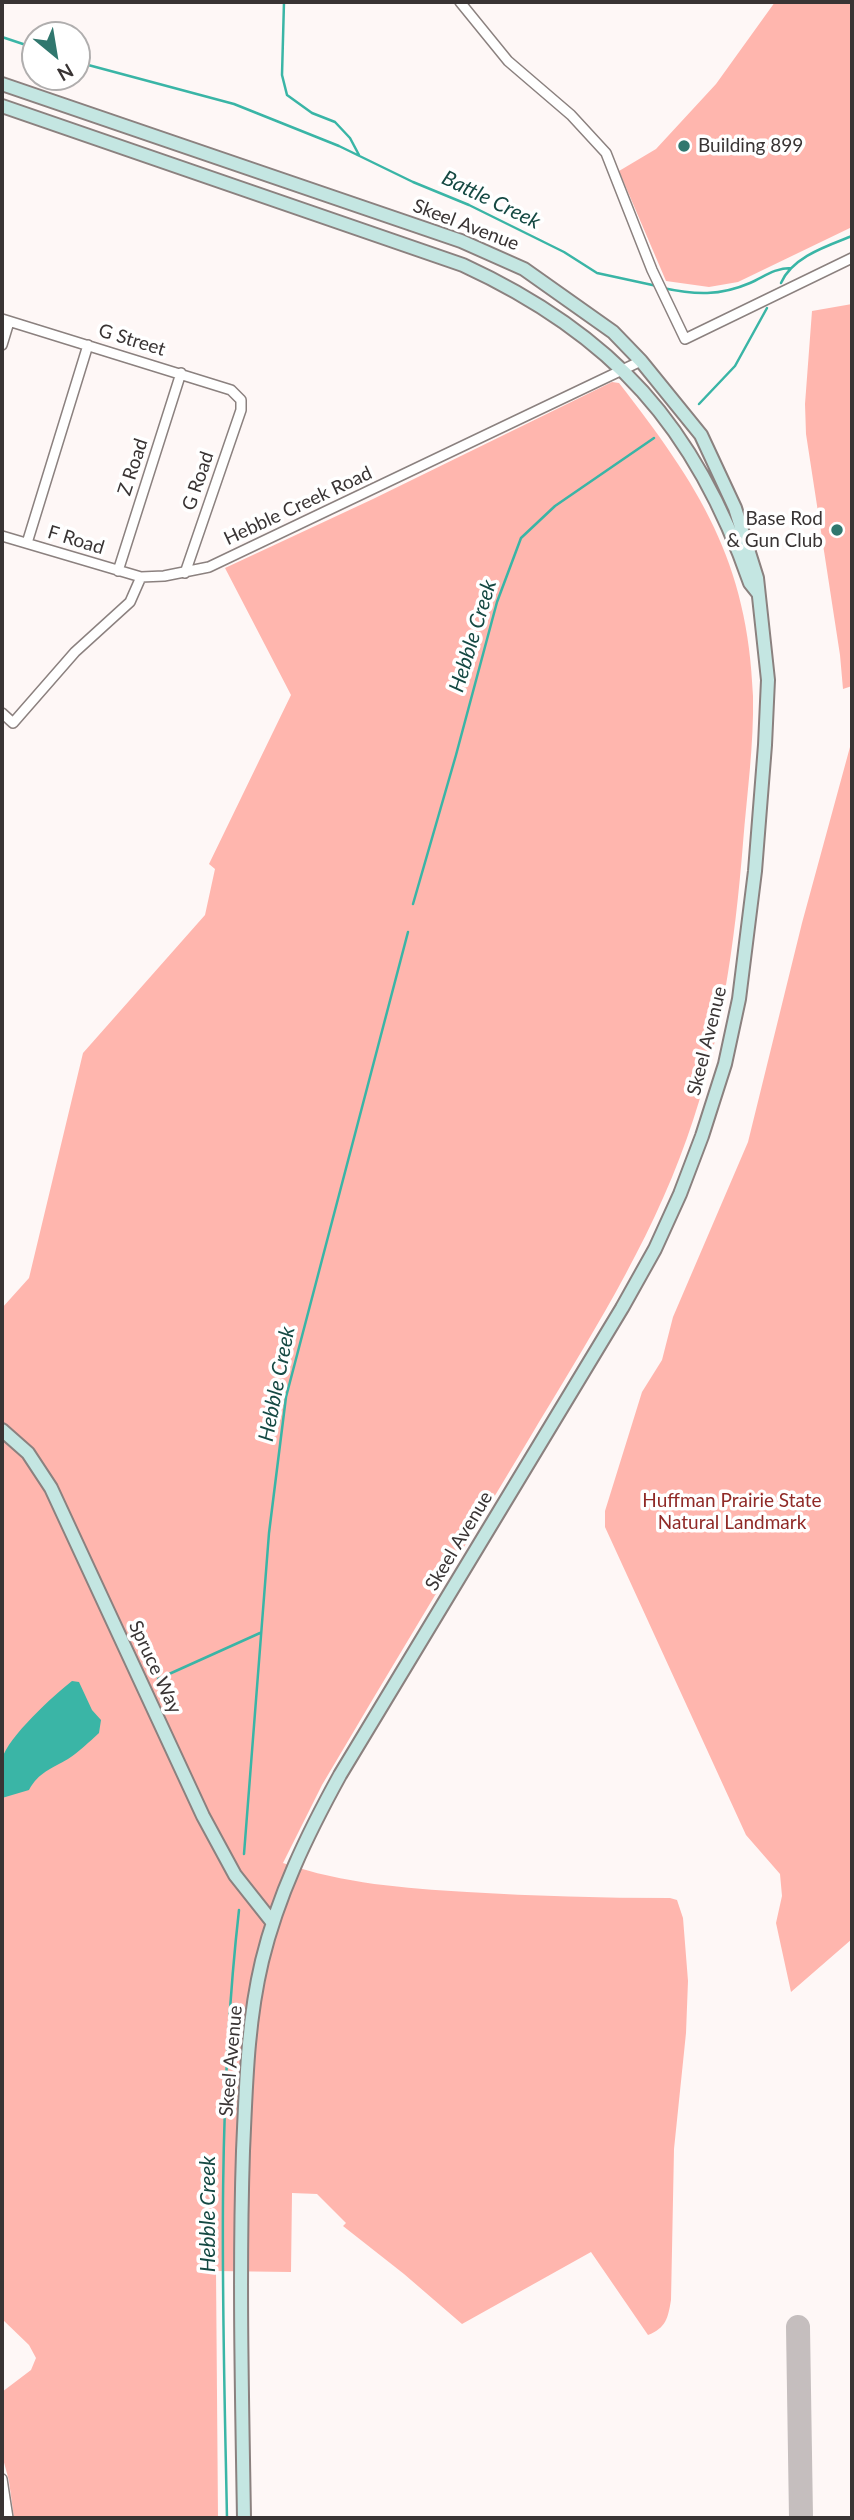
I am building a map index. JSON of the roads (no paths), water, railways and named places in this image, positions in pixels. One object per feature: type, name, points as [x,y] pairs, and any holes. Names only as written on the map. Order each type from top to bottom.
[{"type":"street","points":[[460,2],[508,61],[571,115],[606,153],[660,287],[685,339],[852,258]]},
{"type":"street","name":"Skeel Avenue","points":[[2,84],[461,241],[508,261],[542,280],[591,314],[628,345],[701,435],[735,508],[757,578],[768,680],[754,883],[740,999],[725,1064],[702,1136],[655,1249],[579,1381],[340,1775],[292,1868],[273,1923],[262,1962],[247,2058],[241,2212],[244,2518]]},
{"type":"street","name":"Skeel Avenue","points":[[2,106],[463,265],[530,299],[563,320],[622,369],[675,431],[703,474],[737,544],[750,583],[758,593]]},
{"type":"street","points":[[2,345],[5,320]]},
{"type":"street","name":"G Street","points":[[5,320],[181,373],[231,390],[241,400]]},
{"type":"street","points":[[27,543],[88,345]]},
{"type":"street","name":"Hebble Creek Road","points":[[141,577],[185,573],[209,567],[641,360]]},
{"type":"street","name":"Z Road","points":[[118,571],[181,373]]},
{"type":"street","name":"G Road","points":[[185,573],[242,410],[241,400]]},
{"type":"street","name":"F Road","points":[[2,536],[141,577]]},
{"type":"street","points":[[2,713],[13,723],[75,652],[131,602],[141,577]]},
{"type":"street","name":"Spruce Way","points":[[2,1430],[28,1452],[51,1488],[203,1816],[235,1875],[273,1923]]},
{"type":"street","points":[[2,2479],[8,2518]]},
{"type":"water","points":[[72,1681],[79,1682],[92,1710],[101,1720],[99,1733],[72,1756],[41,1775],[29,1790],[2,1798],[1,1763],[6,1750],[32,1717]]},
{"type":"waterway","name":"Battle Creek","points":[[284,2],[282,75],[287,95],[312,113],[335,122],[350,138],[359,155]]},
{"type":"waterway","points":[[2,37],[21,43]]},
{"type":"waterway","name":"Battle Creek","points":[[91,66],[234,104],[339,146],[413,182],[469,205],[564,252],[597,273],[657,286]]},
{"type":"waterway","name":"Hebble Creek","points":[[781,283],[786,274],[802,259],[852,236]]},
{"type":"waterway","name":"Battle Creek","points":[[663,288],[697,293],[718,292],[750,283],[774,271],[791,268]]},
{"type":"waterway","name":"Hebble Creek","points":[[699,404],[735,366],[767,308]]},
{"type":"waterway","name":"Hebble Creek","points":[[413,904],[497,602],[521,538],[555,506],[654,438]]},
{"type":"waterway","name":"Hebble Creek","points":[[244,1854],[269,1533],[286,1397],[408,932]]},
{"type":"waterway","points":[[158,1679],[260,1633]]},
{"type":"waterway","name":"Hebble Creek","points":[[227,2518],[223,2290],[224,2138],[239,1910]]},
{"type":"place","name":"Building 899","points":[[684,146]]},
{"type":"place","name":"Base Rod & Gun Club","points":[[837,530]]},
{"type":"park label","name":"Huffman Prairie State Natural Landmark","points":[[732,1512]]}]
